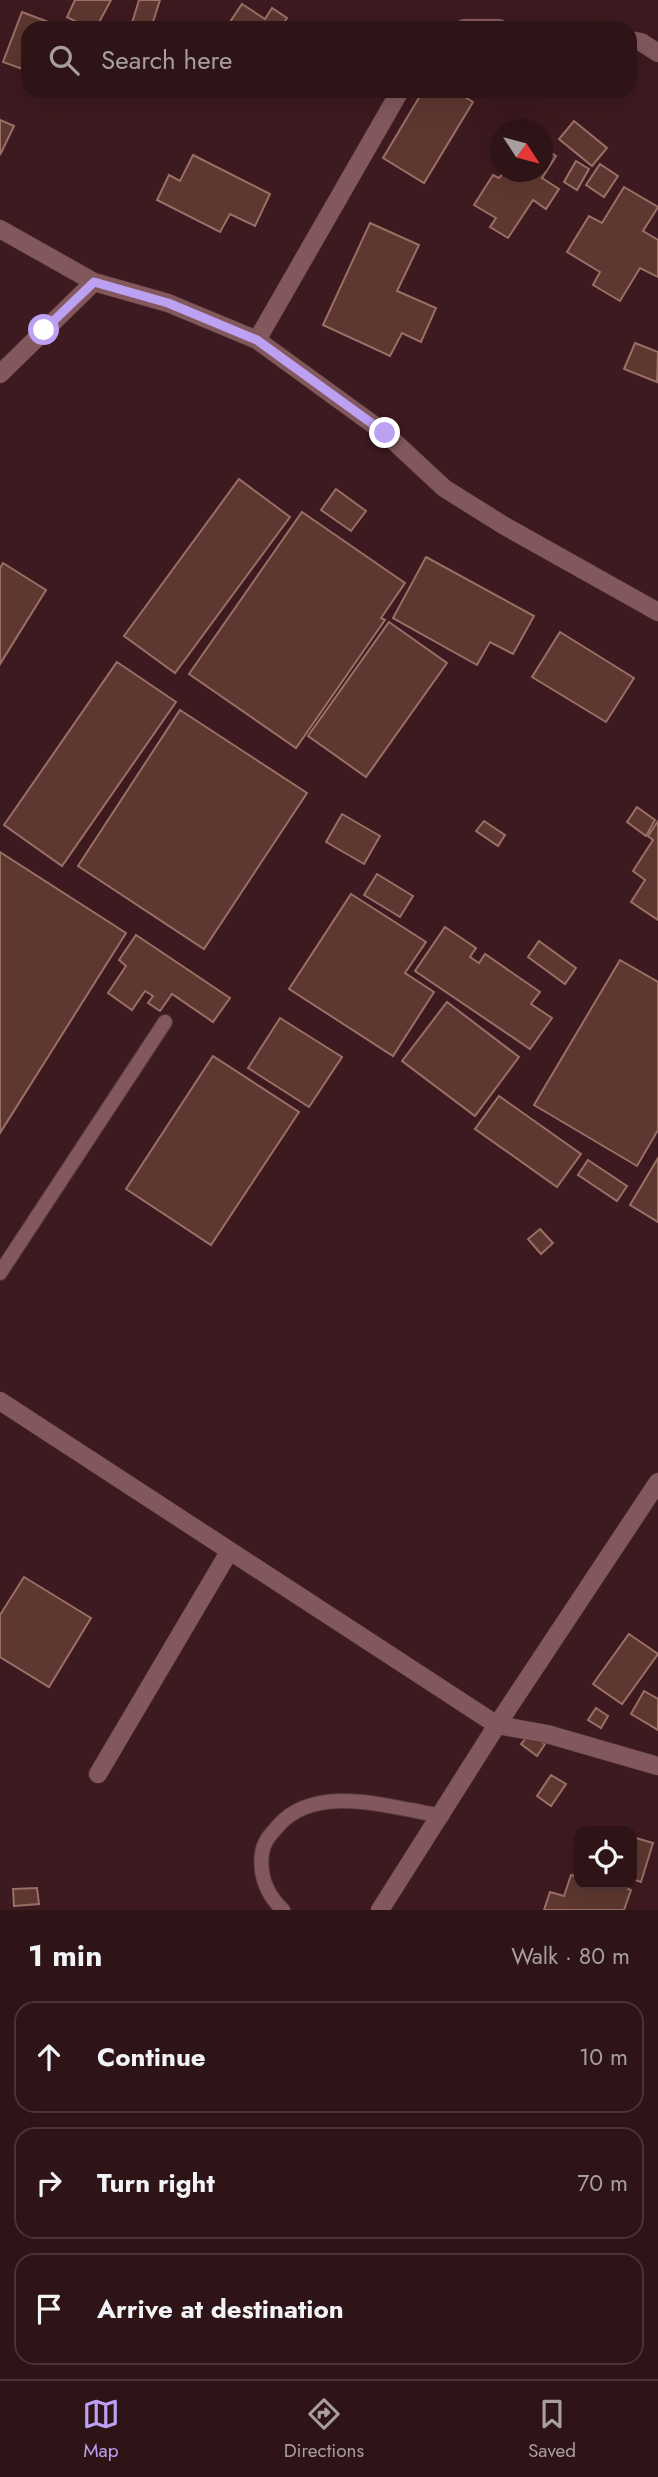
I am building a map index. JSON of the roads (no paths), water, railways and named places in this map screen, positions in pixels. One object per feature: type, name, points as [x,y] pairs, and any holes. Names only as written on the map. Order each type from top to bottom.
[{"type":"street","points":[[637,41],[658,53]]},
{"type":"street","points":[[257,340],[396,98]]},
{"type":"street","points":[[0,229],[94,282],[168,303],[257,340],[385,433],[444,488],[503,525],[658,612]]},
{"type":"street","points":[[0,374],[94,282]]},
{"type":"street","points":[[0,1401],[497,1725],[547,1734],[658,1766]]},
{"type":"street","points":[[380,1910],[497,1725],[658,1482]]},
{"type":"street","points":[[98,1774],[229,1552]]},
{"type":"lane","points":[[0,1273],[165,1022]]},
{"type":"lane","points":[[283,1910],[271,1899],[260,1868],[264,1843],[286,1817],[313,1804],[346,1802],[442,1815]]}]
